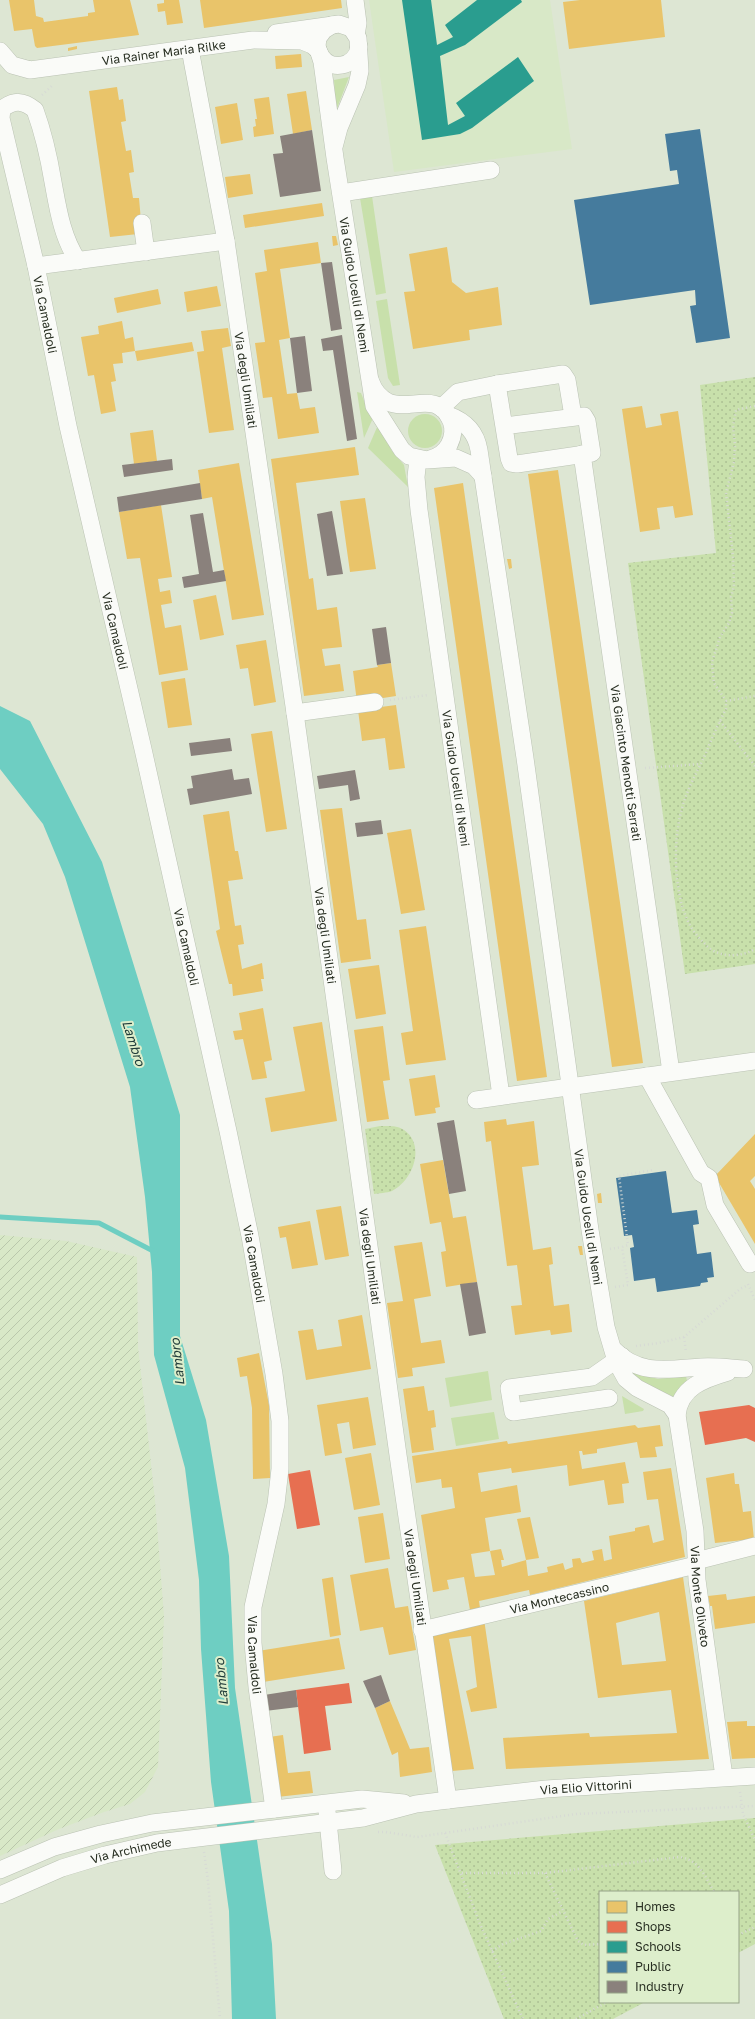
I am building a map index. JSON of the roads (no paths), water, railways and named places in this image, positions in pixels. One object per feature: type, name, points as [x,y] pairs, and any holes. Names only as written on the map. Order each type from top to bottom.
[{"type":"street","name":"Via Guido Ucelli di Nemi","points":[[318,51],[327,63],[341,66],[353,60],[358,51],[358,22],[355,0]]},
{"type":"street","name":"Via Guido Ucelli di Nemi","points":[[335,24],[327,27],[320,34],[317,42],[368,376],[375,410],[402,450],[409,456],[423,459],[416,477],[419,510],[501,1096]]},
{"type":"street","points":[[335,24],[347,26],[358,39]]},
{"type":"street","name":"Via Rainer Maria Rilke","points":[[0,51],[9,63],[24,70],[38,70],[253,40],[289,30],[335,24]]},
{"type":"street","name":"Via Guido Ucelli di Nemi","points":[[334,147],[339,128],[357,85],[360,71],[358,39]]},
{"type":"street","name":"Via Rainer Maria Rilke","points":[[253,40],[302,41],[312,45],[318,51]]},
{"type":"street","name":"Via degli Umiliati","points":[[190,49],[226,241],[295,713],[422,1630],[448,1800]]},
{"type":"street","name":"Via Camaldoli","points":[[78,261],[68,246],[63,231],[35,110],[30,106],[17,101],[2,108],[1,118],[36,266],[68,426],[143,749],[228,1131],[250,1236],[274,1374],[280,1421],[280,1469],[276,1504],[253,1607],[253,1636],[257,1687],[270,1809]]},
{"type":"street","points":[[341,193],[491,170]]},
{"type":"street","points":[[142,223],[146,252]]},
{"type":"street","points":[[36,266],[226,241]]},
{"type":"street","points":[[423,459],[442,453],[451,442],[453,429],[445,412],[458,392],[497,384],[563,374],[567,380],[573,416]]},
{"type":"street","name":"Via Guido Ucelli di Nemi","points":[[368,376],[375,392],[387,401],[398,404],[427,402],[464,423],[475,437],[479,450],[525,758],[590,1230],[604,1315],[620,1352],[630,1383],[670,1405],[677,1415]]},
{"type":"street","points":[[497,384],[504,426],[510,460],[513,464],[592,453],[587,421],[584,416],[573,416],[504,426]]},
{"type":"street","points":[[396,440],[395,427],[398,418],[410,406],[418,403]]},
{"type":"street","name":"Via Giacinto Menotti Serrati","points":[[582,454],[671,1072]]},
{"type":"street","points":[[423,459],[456,458],[474,466],[483,476]]},
{"type":"street","points":[[295,713],[375,702]]},
{"type":"street","points":[[476,1100],[755,1061]]},
{"type":"street","points":[[647,1076],[701,1172],[709,1178],[715,1205],[750,1264]]},
{"type":"street","points":[[592,1377],[602,1399],[512,1412],[509,1388],[592,1377],[620,1352],[636,1364],[661,1371],[700,1367],[749,1369]]},
{"type":"street","points":[[677,1415],[682,1398],[690,1388],[717,1375],[749,1369]]},
{"type":"street","name":"Via Monte Oliveto","points":[[677,1415],[695,1531],[696,1563],[740,1777]]},
{"type":"street","name":"Via Montecassino","points":[[422,1630],[696,1563],[755,1546]]},
{"type":"street","name":"Via Elio Vittorini","points":[[269,1829],[363,1818],[416,1804],[546,1789],[740,1777]]},
{"type":"street","name":"Via Elio Vittorini","points":[[270,1809],[362,1799],[416,1804]]},
{"type":"street","points":[[326,1803],[333,1871]]},
{"type":"street","name":"Via Archimede","points":[[0,1870],[54,1847],[101,1834],[152,1823],[270,1809]]},
{"type":"street","name":"Via Archimede","points":[[0,1895],[62,1868],[105,1855],[157,1843],[207,1842],[269,1829]]},
{"type":"water","name":"Lambro","points":[[0,706],[30,721],[102,862],[180,1115],[180,1336],[206,1420],[229,1556],[235,1688],[272,1944],[276,2019],[232,2019],[229,1911],[211,1782],[201,1649],[199,1580],[185,1468],[154,1355],[152,1272],[145,1197],[130,1087],[65,877],[43,824],[0,769]]},
{"type":"waterway","points":[[0,1217],[99,1223],[155,1252]]}]
